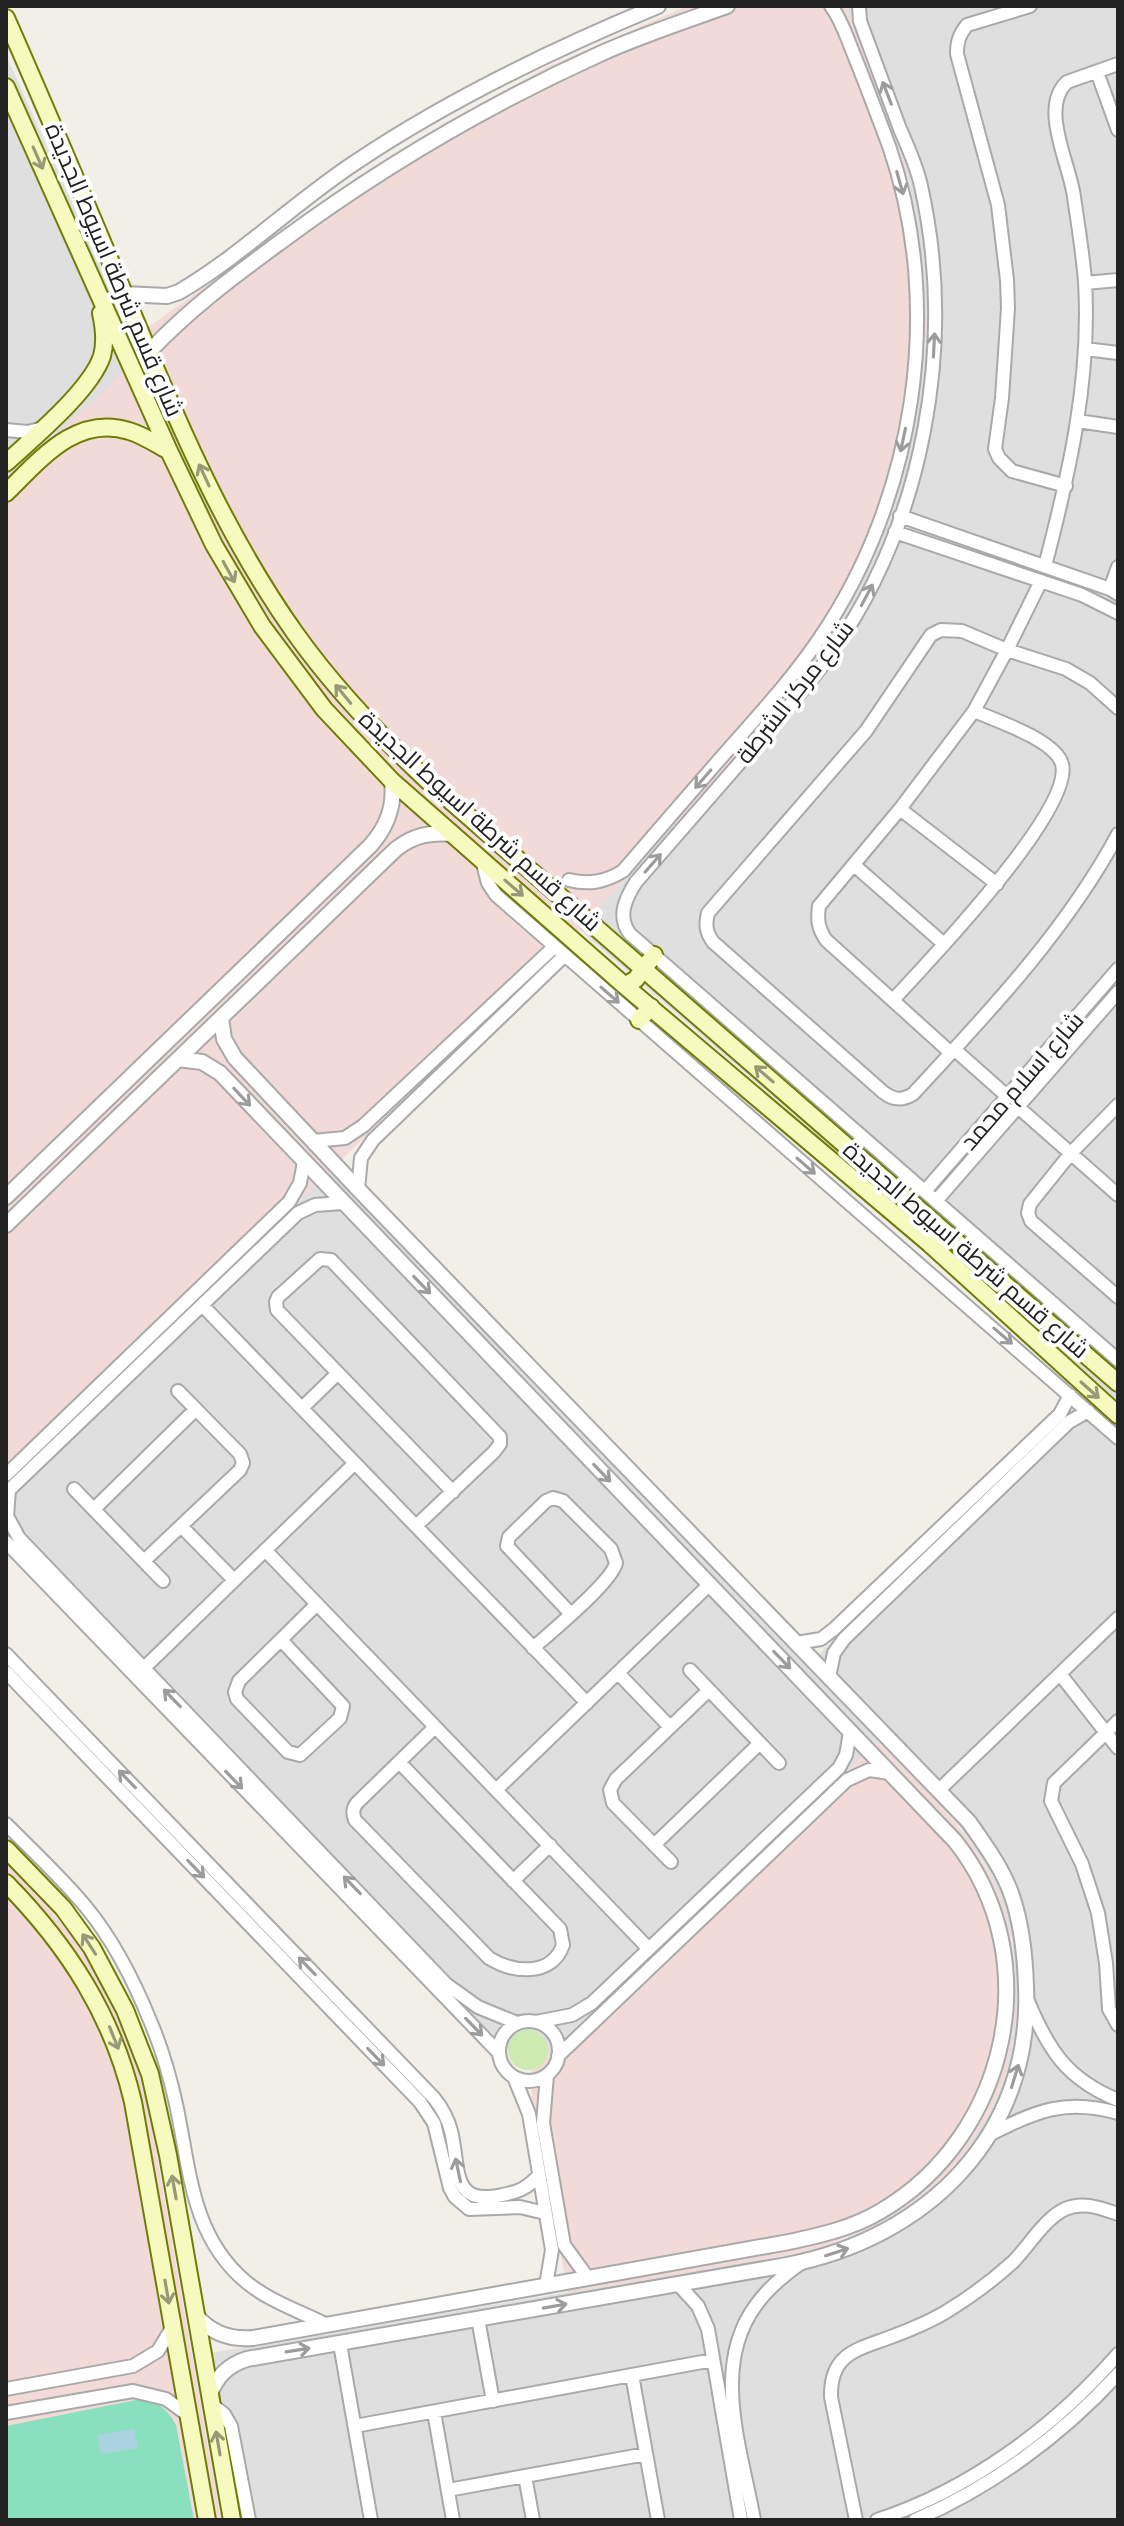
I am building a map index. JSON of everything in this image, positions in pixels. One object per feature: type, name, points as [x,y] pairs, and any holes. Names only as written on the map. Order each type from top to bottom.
[{"type":"main road","name":"شارع قسم شرطة اسيوط الجديدة","points":[[6,18],[123,294],[222,516],[297,637],[378,733],[429,782],[563,886],[649,961],[697,1015],[800,1094],[997,1277],[1118,1383]]},
{"type":"main road","points":[[9,94],[38,90]]},
{"type":"main road","name":"شارع قسم شرطة اسيوط الجديدة","points":[[9,94],[219,555],[262,626],[324,709],[392,781],[482,860],[570,954],[625,986],[651,1007],[985,1292],[1118,1415]]},
{"type":"main road","points":[[6,463],[43,428],[99,364],[104,339],[98,291]]},
{"type":"main road","points":[[43,428],[55,428],[61,441]]},
{"type":"main road","points":[[6,493],[61,441],[82,431],[116,428],[138,434],[169,451]]},
{"type":"main road","points":[[262,626],[276,624],[282,614]]},
{"type":"main road","points":[[279,650],[288,637],[297,637]]},
{"type":"main road","points":[[625,986],[636,979],[649,961]]},
{"type":"main road","points":[[639,1020],[651,1007]]},
{"type":"main road","points":[[680,1032],[697,1015]]},
{"type":"main road","points":[[985,1292],[997,1277]]},
{"type":"main road","points":[[6,1849],[63,1908],[92,1948],[116,1990],[150,2074],[176,2154],[195,2314],[232,2520]]},
{"type":"main road","points":[[6,1883],[45,1924],[74,1964],[100,2006],[116,2044],[133,2102],[207,2520]]},
{"type":"main road","points":[[199,2478],[224,2474]]},
{"type":"street","points":[[123,294],[167,296],[179,292],[384,143],[551,52],[658,6]]},
{"type":"street","points":[[149,352],[200,301],[344,195],[407,155],[485,111],[592,58],[727,6]]},
{"type":"street","name":"شارع مركز الشرطة","points":[[563,886],[591,883],[623,871],[798,668],[826,629],[856,577],[872,544],[894,477],[910,401],[917,324],[908,216],[903,186],[874,105],[831,6]]},
{"type":"street","name":"شارع مركز الشرطة","points":[[649,961],[627,931],[622,912],[631,890],[832,652],[868,594],[895,532],[923,435],[932,376],[935,319],[931,250],[921,183],[860,21],[859,6]]},
{"type":"street","points":[[1030,6],[976,20],[967,25],[957,44],[960,67],[998,205],[1007,280],[1002,398],[995,449],[1004,466],[1012,471],[1066,486]]},
{"type":"street","points":[[1045,566],[1066,486],[1078,421],[1085,349],[1085,283],[1074,193],[1054,104],[1056,95],[1067,82],[1118,64]]},
{"type":"street","points":[[1097,72],[1118,130]]},
{"type":"street","points":[[1085,283],[1118,280]]},
{"type":"street","points":[[1085,349],[1118,353]]},
{"type":"street","points":[[1078,421],[1118,427]]},
{"type":"street","points":[[6,430],[28,432],[43,428]]},
{"type":"street","points":[[894,477],[911,480]]},
{"type":"street","points":[[900,516],[1114,591],[1118,567]]},
{"type":"street","points":[[895,532],[1082,595],[1118,613]]},
{"type":"street","points":[[1008,1097],[826,940],[819,930],[817,918],[819,906],[900,809],[974,711],[1041,581]]},
{"type":"street","points":[[1082,595],[1087,581]]},
{"type":"street","points":[[1118,708],[1073,672],[951,629],[931,635],[866,731],[708,913],[705,923],[707,933],[713,942],[888,1097],[901,1099],[913,1094],[953,1051],[1046,943],[1118,834]]},
{"type":"street","points":[[893,1000],[997,884],[1028,842],[1063,777],[1061,762],[1054,749],[974,711]]},
{"type":"street","points":[[6,1197],[370,846],[390,816],[392,781]]},
{"type":"street","points":[[900,809],[997,884]]},
{"type":"street","points":[[6,1225],[396,849],[416,837],[453,834]]},
{"type":"street","points":[[482,860],[493,891],[570,954],[639,1020],[1118,1438]]},
{"type":"street","points":[[854,865],[944,944]]},
{"type":"street","points":[[313,1141],[345,1138],[363,1126],[570,954]]},
{"type":"street","points":[[358,1189],[361,1158],[373,1140],[570,954]]},
{"type":"street","points":[[649,961],[800,1094],[925,1191],[1118,1360]]},
{"type":"street","name":"شارع اسلام محمد","points":[[936,1201],[1018,1107],[1118,969]]},
{"type":"street","name":"شارع اسلام محمد","points":[[925,1191],[1008,1097],[1118,992]]},
{"type":"street","points":[[221,1018],[224,1039],[231,1052],[313,1141],[969,1822],[998,1865],[1012,1895],[1021,1932],[1027,1999],[1023,2047],[1017,2070],[989,2135],[962,2170],[932,2201],[905,2221],[869,2241],[802,2262],[269,2355],[233,2365],[216,2380],[210,2399],[231,2426],[249,2520]]},
{"type":"street","points":[[178,1059],[202,1062],[220,1073],[966,1855],[984,1886],[1000,1937],[1007,1985],[1005,2022],[998,2058],[981,2104],[955,2146],[939,2165],[902,2197],[860,2222],[807,2238],[266,2335],[228,2337],[213,2330],[195,2314]]},
{"type":"street","points":[[1118,1105],[1071,1153],[1030,1204],[1029,1217],[1118,1297]]},
{"type":"street","points":[[1018,1107],[1118,1195]]},
{"type":"street","points":[[6,1475],[202,1305],[289,1202],[300,1183],[304,1162]]},
{"type":"street","points":[[35,1169],[50,1183]]},
{"type":"street","points":[[343,1203],[324,1203],[298,1213],[239,1260],[85,1408],[7,1492],[7,1516],[14,1531],[97,1628],[144,1668],[499,2053],[504,2067],[514,2077],[529,2114],[552,2257],[546,2285]]},
{"type":"street","points":[[416,1526],[453,1492],[497,1450],[501,1440],[498,1433],[331,1260],[324,1258],[316,1261],[278,1297],[275,1304],[277,1310],[453,1492]]},
{"type":"street","points":[[447,1311],[462,1297]]},
{"type":"street","points":[[202,1305],[587,1703]]},
{"type":"street","points":[[302,1408],[338,1373]]},
{"type":"street","points":[[144,1561],[240,1470],[243,1463],[240,1454],[178,1391]]},
{"type":"street","points":[[796,1643],[821,1639],[834,1629],[1060,1414],[1070,1395]]},
{"type":"street","points":[[94,1509],[196,1409]]},
{"type":"street","points":[[829,1677],[834,1653],[844,1639],[1069,1422],[1088,1411]]},
{"type":"street","points":[[144,1668],[355,1463]]},
{"type":"street","points":[[74,1489],[163,1581]]},
{"type":"street","points":[[533,1648],[570,1613],[613,1572],[616,1558],[611,1549],[563,1501],[553,1498],[509,1537],[507,1546],[570,1613]]},
{"type":"street","points":[[181,1526],[234,1580]]},
{"type":"street","points":[[6,1542],[97,1628],[316,1856],[446,1984],[478,2007],[517,2023],[536,2022],[580,2011],[839,1768],[846,1755],[850,1732]]},
{"type":"street","points":[[265,1550],[649,1949]]},
{"type":"street","points":[[496,1790],[709,1585]]},
{"type":"street","points":[[732,1608],[747,1592]]},
{"type":"street","points":[[281,1640],[343,1706],[340,1718],[300,1755],[288,1752],[237,1699],[235,1692],[239,1681],[317,1604]]},
{"type":"street","points":[[939,1790],[1118,1618]]},
{"type":"street","points":[[6,1654],[420,2102],[434,2123],[455,2197],[469,2209],[520,2207],[545,2213]]},
{"type":"street","points":[[690,1670],[779,1763]]},
{"type":"street","points":[[6,1672],[434,2098],[447,2120],[459,2175],[466,2192],[481,2199],[503,2195],[523,2190],[539,2175]]},
{"type":"street","points":[[618,1673],[670,1727]]},
{"type":"street","points":[[1060,1674],[1118,1748]]},
{"type":"street","points":[[671,1862],[613,1803],[610,1790],[616,1779],[709,1690]]},
{"type":"street","points":[[1118,1721],[1054,1783],[1051,1801],[1076,1849],[1091,1888],[1103,1938],[1109,2009],[1118,2025]]},
{"type":"street","points":[[399,1762],[557,1925],[563,1945],[557,1957],[538,1968],[515,1969],[489,1958],[355,1820],[353,1810],[356,1803],[435,1727]]},
{"type":"street","points":[[654,1845],[760,1743]]},
{"type":"street","points":[[588,2278],[564,2245],[543,2123],[547,2075],[558,2056],[852,1776],[869,1770],[890,1773]]},
{"type":"street","points":[[782,1822],[792,1832]]},
{"type":"street","points":[[6,1824],[87,1908],[120,1958],[152,2024],[165,2060],[176,2106],[176,2154],[213,2244],[246,2283],[325,2324]]},
{"type":"street","points":[[513,1881],[550,1845]]},
{"type":"street","points":[[1000,1937],[1021,1932]]},
{"type":"street","points":[[624,1972],[634,1983]]},
{"type":"street","points":[[1027,1999],[1051,2050],[1064,2066],[1093,2089],[1118,2100]]},
{"type":"street","points":[[536,2022],[554,2034],[558,2056]]},
{"type":"street","points":[[499,2053],[503,2035],[517,2023]]},
{"type":"street","points":[[514,2077],[534,2080],[547,2075]]},
{"type":"street","points":[[1088,2107],[1093,2089]]},
{"type":"street","points":[[989,2135],[1045,2109],[1088,2107],[1118,2113]]},
{"type":"street","points":[[856,2520],[831,2397],[834,2371],[842,2360],[852,2352],[914,2328],[967,2299],[1012,2262],[1054,2216],[1065,2209],[1089,2205],[1118,2214]]},
{"type":"street","points":[[860,2222],[869,2241]]},
{"type":"street","points":[[754,2520],[732,2397],[732,2364],[740,2332],[756,2303],[802,2262]]},
{"type":"street","points":[[678,2284],[691,2296],[704,2317],[741,2520]]},
{"type":"street","points":[[517,2291],[519,2312]]},
{"type":"street","points":[[478,2319],[493,2401]]},
{"type":"street","points":[[6,2389],[133,2366],[158,2351],[173,2326]]},
{"type":"street","points":[[266,2335],[269,2355]]},
{"type":"street","points":[[340,2344],[371,2520]]},
{"type":"street","points":[[915,2520],[966,2494],[1068,2405],[1118,2354]]},
{"type":"street","points":[[355,2426],[713,2360]]},
{"type":"street","points":[[877,2520],[1004,2462],[1069,2422],[1118,2374]]},
{"type":"street","points":[[632,2375],[658,2520]]},
{"type":"street","points":[[6,2413],[133,2391],[166,2399],[188,2415]]},
{"type":"street","points":[[434,2412],[453,2520]]},
{"type":"street","points":[[448,2490],[646,2454]]},
{"type":"street","points":[[525,2476],[533,2520]]},
{"type":"shaded area","points":[[687,6],[846,6],[905,164],[916,216],[927,328],[913,432],[889,522],[864,577],[822,649],[761,728],[580,930],[6,1483],[6,484],[140,356],[133,338],[333,195],[416,141],[545,68]]},
{"type":"shaded area","points":[[846,6],[1118,6],[1118,2520],[221,2520],[193,2356],[793,2254],[840,2241],[869,2229],[906,2207],[942,2178],[957,2162],[988,2115],[1006,2074],[1015,2019],[1015,1971],[1012,1940],[999,1895],[986,1866],[960,1827],[878,1742],[562,2044],[546,2055],[512,2052],[452,1997],[6,1534],[6,1483],[329,1171],[807,1666],[1098,1383],[912,1217],[580,930],[760,728],[804,674],[839,621],[889,522],[913,432],[927,328],[916,216],[905,164]]},
{"type":"shaded area","points":[[6,55],[141,356],[6,484]]},
{"type":"shaded area","points":[[878,1742],[940,1805],[969,1840],[993,1880],[1005,1909],[1014,1955],[1015,2019],[1006,2074],[988,2115],[957,2162],[942,2178],[906,2207],[869,2229],[793,2254],[568,2293],[532,2101],[531,2058],[546,2055],[562,2044]]},
{"type":"shaded area","points":[[6,1864],[81,1948],[116,2010],[134,2054],[151,2122],[221,2520],[6,2520]]},
{"type":"green space","points":[[528,2030],[542,2036],[548,2050],[542,2064],[528,2070],[514,2064],[508,2050],[514,2036]]},
{"type":"green space","points":[[141,2399],[162,2407],[176,2425],[194,2520],[6,2520],[6,2426]]},
{"type":"water","points":[[134,2429],[138,2448],[101,2454],[97,2435]]}]
